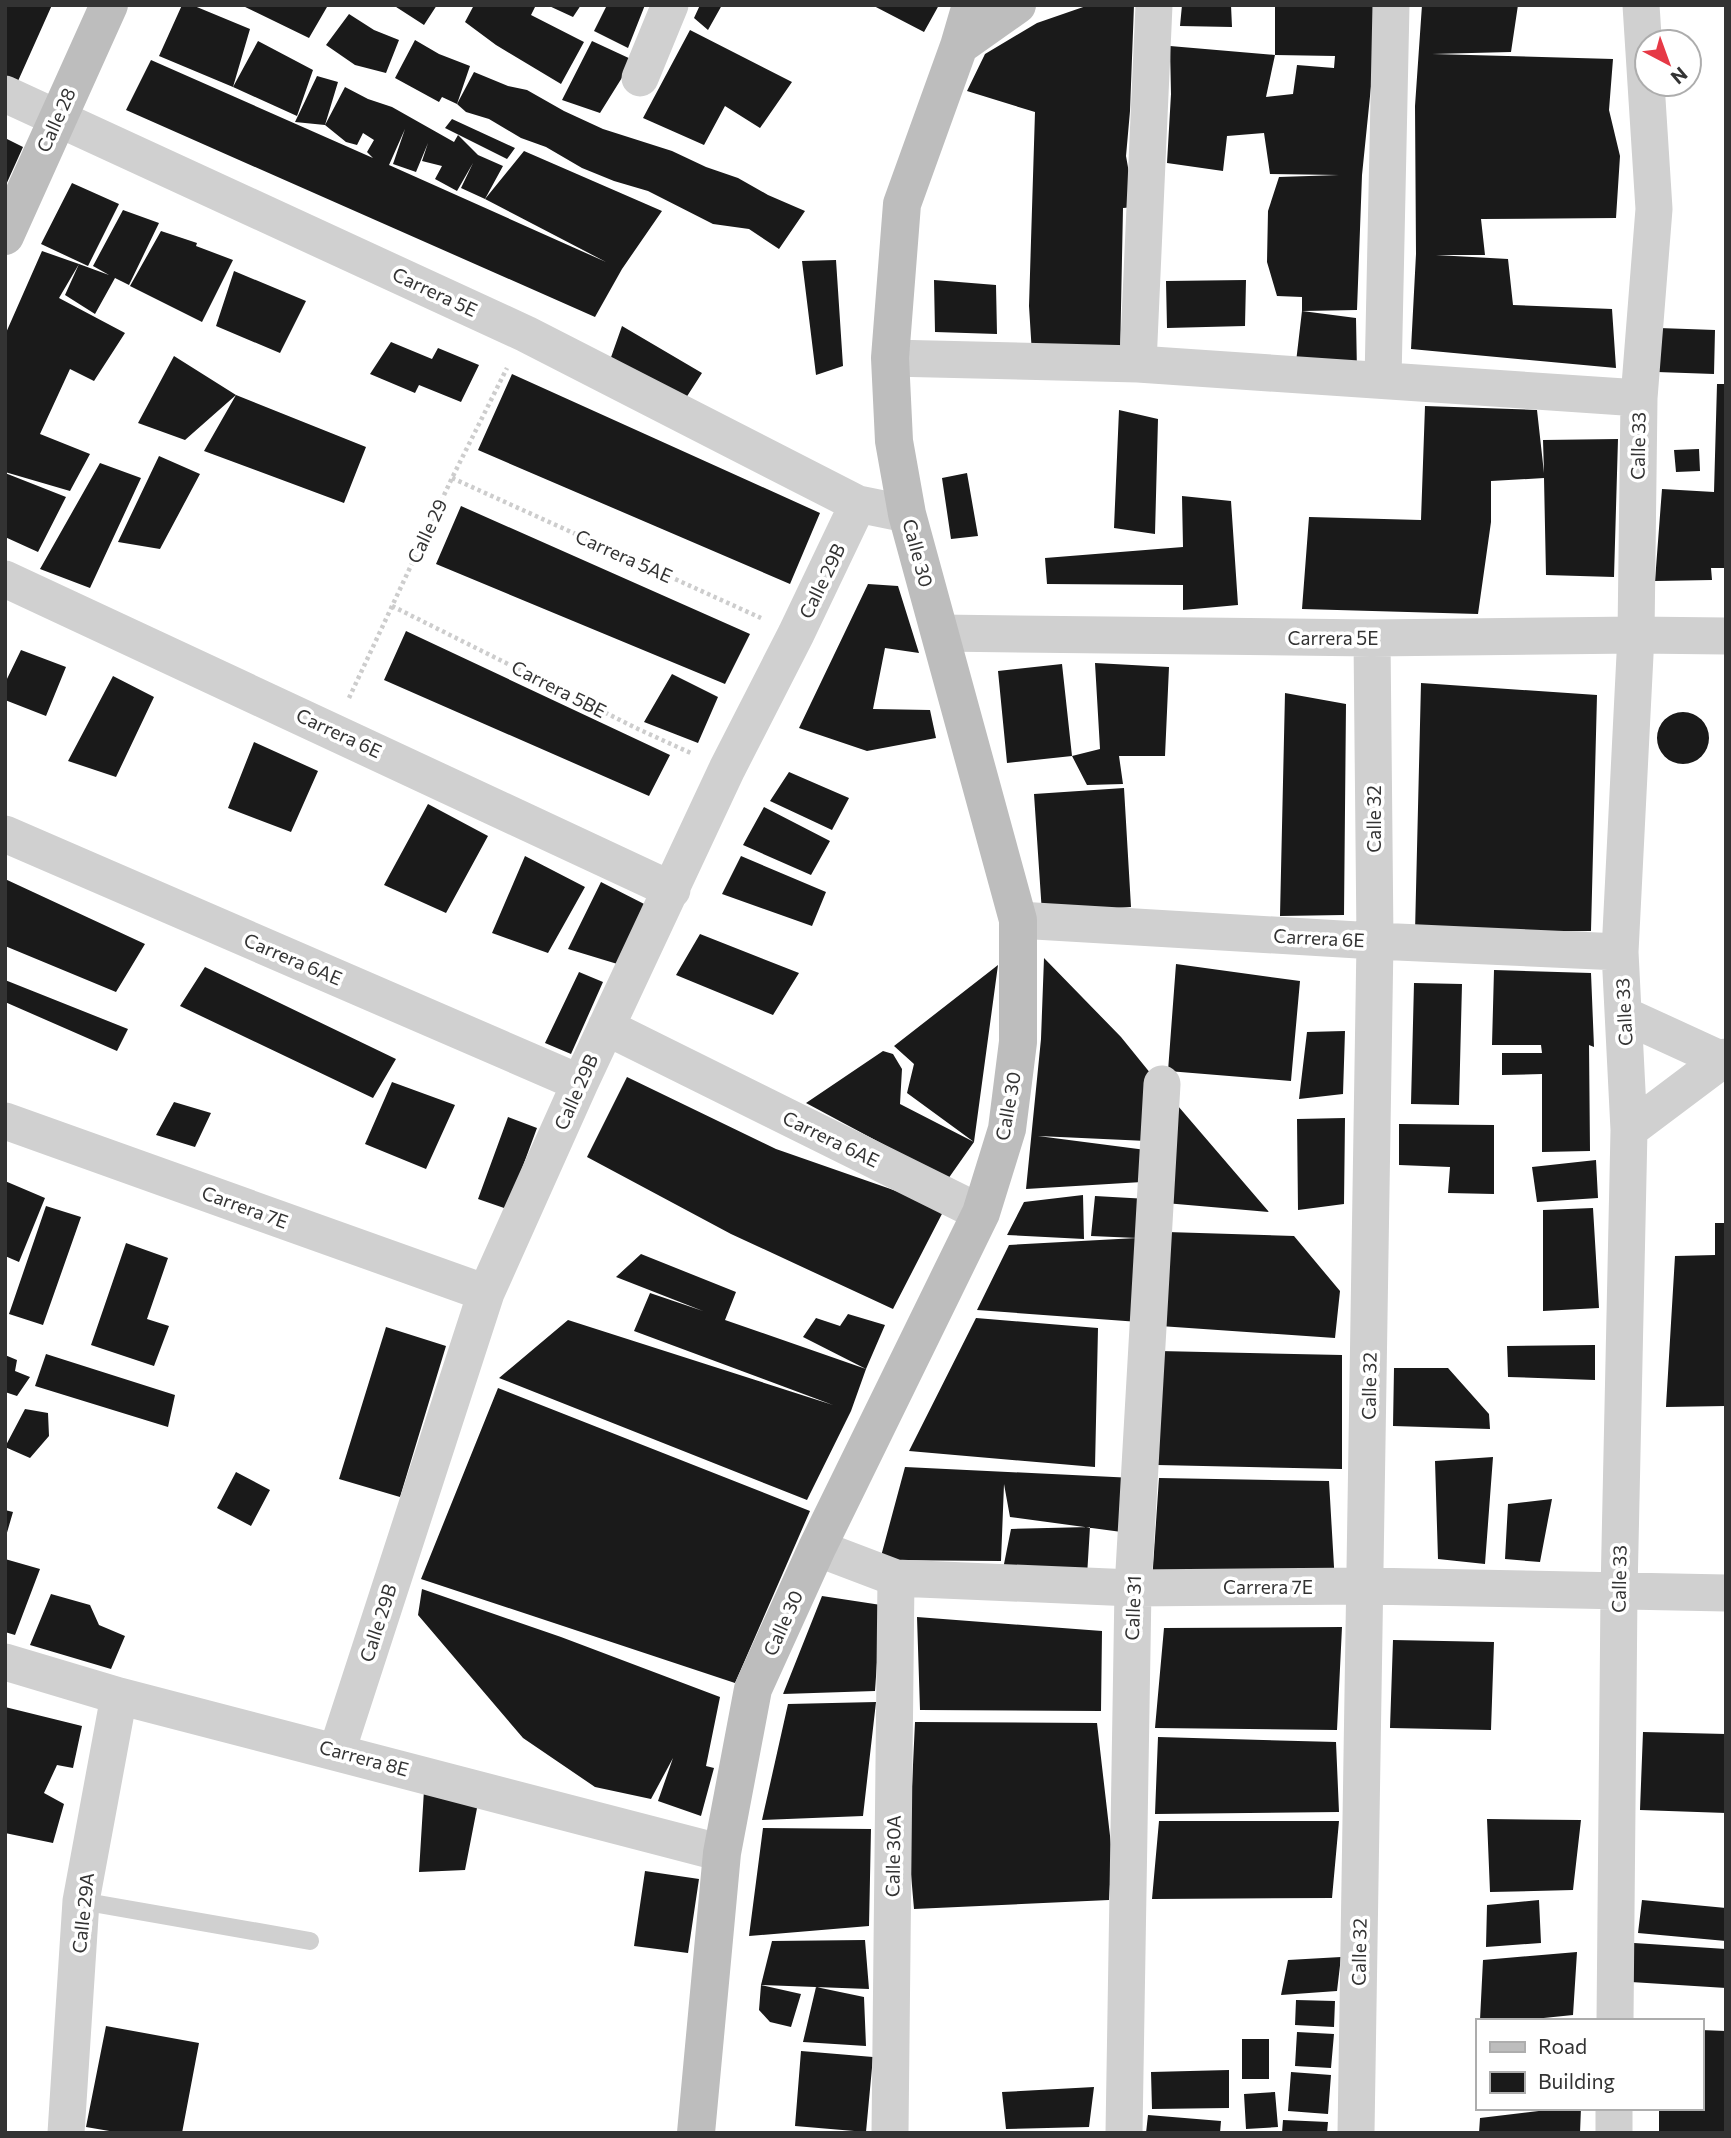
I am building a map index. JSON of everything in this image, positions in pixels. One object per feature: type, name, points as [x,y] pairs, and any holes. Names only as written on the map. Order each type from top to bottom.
[{"type":"main road","name":"Calle 28","points":[[5,236],[109,5]]},
{"type":"main road","name":"Calle 30","points":[[696,2133],[722,1853],[754,1689],[817,1548],[981,1213],[1007,1129],[1018,1042],[1018,920],[907,514],[894,442],[890,358],[902,204],[971,5]]},
{"type":"main road","points":[[959,46],[1017,5]]},
{"type":"street","points":[[640,78],[670,5]]},
{"type":"street","points":[[1138,364],[1154,5]]},
{"type":"street","points":[[1383,380],[1391,5]]},
{"type":"street","name":"Calle 33","points":[[1615,2019],[1619,1592],[1629,1129],[1620,952],[1636,635],[1639,397],[1654,209],[1641,5]]},
{"type":"street","name":"Carrera 5E","points":[[5,94],[526,334],[858,504]]},
{"type":"street","points":[[890,358],[1138,364],[1639,397]]},
{"type":"street","points":[[858,504],[907,514]]},
{"type":"street","name":"Calle 29B","points":[[337,1751],[485,1293],[727,769],[858,504]]},
{"type":"street","name":"Carrera 6E","points":[[5,579],[334,730],[672,890]]},
{"type":"street","name":"Carrera 5E","points":[[940,633],[1372,638],[1726,636]]},
{"type":"street","name":"Calle 32","points":[[1356,2133],[1375,941],[1372,638]]},
{"type":"street","name":"Carrera 6AE","points":[[5,834],[580,1083]]},
{"type":"street","name":"Carrera 6E","points":[[1018,920],[1620,952]]},
{"type":"street","points":[[1624,1015],[1723,1058],[1629,1129]]},
{"type":"street","name":"Carrera 6AE","points":[[606,1027],[981,1213]]},
{"type":"street","name":"Calle 31","points":[[1124,2133],[1133,1588],[1162,1084]]},
{"type":"street","name":"Carrera 7E","points":[[5,1121],[485,1293]]},
{"type":"street","name":"Carrera 7E","points":[[817,1548],[896,1578],[1133,1588],[1366,1586],[1726,1593]]},
{"type":"street","name":"Calle 30A","points":[[890,2133],[896,1578]]},
{"type":"street","name":"Carrera 8E","points":[[5,1662],[119,1696],[722,1853]]},
{"type":"street","name":"Calle 29A","points":[[66,2133],[81,1901],[119,1696]]},
{"type":"street","points":[[1614,2110],[1614,2133]]},
{"type":"lane","points":[[81,1901],[310,1941]]},
{"type":"path","name":"Calle 29","points":[[334,730],[452,478],[526,334]]},
{"type":"path","name":"Carrera 5AE","points":[[452,478],[796,634]]},
{"type":"path","name":"Carrera 5BE","points":[[392,606],[638,729],[727,769]]},
{"type":"building","points":[[5,5],[52,5],[18,81],[5,77]]},
{"type":"building","points":[[182,5],[192,5],[250,29],[233,87],[159,56]]},
{"type":"building","points":[[241,5],[323,5],[327,7],[309,38]]},
{"type":"building","points":[[393,5],[437,5],[424,25]]},
{"type":"building","points":[[474,5],[536,5],[531,15],[584,42],[561,84],[496,45],[465,22]]},
{"type":"building","points":[[547,5],[581,5],[573,17]]},
{"type":"building","points":[[607,5],[645,5],[628,48],[594,31]]},
{"type":"building","points":[[700,5],[722,5],[708,30],[694,18]]},
{"type":"building","points":[[872,5],[939,5],[924,32]]},
{"type":"building","points":[[1089,5],[1134,5],[1126,156],[1135,207],[1123,208],[1120,358],[1032,354],[1029,306],[1035,112],[967,91],[985,54],[1037,23]]},
{"type":"building","points":[[1182,5],[1231,5],[1232,27],[1180,26]]},
{"type":"building","points":[[1275,5],[1377,5],[1362,175],[1357,310],[1302,311],[1302,297],[1277,296],[1267,262],[1268,211],[1279,177],[1339,175],[1270,174],[1264,133],[1227,136],[1223,171],[1167,163],[1171,94],[1170,46],[1275,55]],"holes":[[[1275,55],[1335,56],[1334,68],[1297,65],[1293,94],[1266,97]]]},
{"type":"building","points":[[1422,5],[1518,5],[1511,52],[1432,54],[1613,59],[1609,110],[1620,156],[1616,218],[1481,219],[1485,255],[1436,255],[1508,259],[1513,305],[1612,309],[1616,368],[1411,349],[1416,254],[1415,106]]},
{"type":"building","points":[[349,14],[374,30],[399,40],[386,73],[355,65],[326,45]]},
{"type":"building","points":[[690,30],[792,82],[760,128],[725,106],[704,145],[643,118]]},
{"type":"building","points":[[415,40],[439,54],[470,66],[457,104],[442,97],[439,102],[395,78]]},
{"type":"building","points":[[258,41],[313,70],[297,116],[233,87]]},
{"type":"building","points":[[592,41],[633,60],[600,113],[562,100]]},
{"type":"building","points":[[151,60],[373,158],[367,152],[374,140],[363,133],[357,145],[346,142],[325,125],[345,87],[392,107],[454,142],[458,135],[478,155],[503,166],[485,199],[524,151],[662,211],[622,269],[595,317],[126,110]],"holes":[[[405,129],[393,164],[416,172],[428,143],[422,161],[442,166],[435,179],[457,191],[473,163],[461,188],[606,262],[389,165]]]},
{"type":"building","points":[[474,72],[508,86],[527,90],[603,129],[672,151],[738,178],[805,211],[779,249],[749,229],[713,224],[648,191],[582,168],[489,119],[466,112],[457,104]]},
{"type":"building","points":[[317,76],[338,82],[325,125],[295,122]]},
{"type":"building","points":[[452,119],[515,148],[507,159],[445,128]]},
{"type":"building","points":[[5,138],[23,147],[5,187]]},
{"type":"building","points":[[72,183],[119,204],[88,266],[41,244]]},
{"type":"building","points":[[123,210],[159,223],[129,285],[115,278],[95,314],[65,295],[79,264],[109,275],[93,266]]},
{"type":"building","points":[[161,231],[197,243],[196,246],[233,260],[202,322],[130,286]]},
{"type":"building","points":[[42,251],[79,264],[59,298],[125,333],[94,381],[70,369],[40,434],[90,454],[70,491],[5,472],[5,335]]},
{"type":"building","points":[[836,260],[843,366],[816,375],[802,261]]},
{"type":"building","points":[[234,271],[306,301],[280,353],[216,326]]},
{"type":"building","points":[[934,280],[996,285],[997,334],[935,332]]},
{"type":"building","points":[[1246,280],[1245,326],[1167,328],[1166,281]]},
{"type":"building","points":[[1302,311],[1356,318],[1357,373],[1296,362]]},
{"type":"building","points":[[622,326],[702,373],[684,401],[609,363]]},
{"type":"building","points":[[1659,328],[1715,330],[1714,374],[1657,372]]},
{"type":"building","points":[[391,342],[432,359],[438,348],[479,365],[461,402],[419,385],[415,393],[370,374]]},
{"type":"building","points":[[174,356],[236,395],[185,440],[138,423]]},
{"type":"building","points":[[512,374],[820,513],[790,584],[478,450]]},
{"type":"building","points":[[1717,384],[1726,384],[1726,568],[1711,568],[1712,580],[1655,581],[1662,489],[1714,492]]},
{"type":"building","points":[[236,395],[366,447],[344,503],[204,451]]},
{"type":"building","points":[[1425,406],[1537,410],[1544,473],[1543,440],[1618,439],[1614,577],[1546,575],[1544,478],[1491,481],[1491,522],[1478,614],[1302,609],[1309,517],[1421,520]]},
{"type":"building","points":[[1119,410],[1158,419],[1155,534],[1114,528]]},
{"type":"building","points":[[1699,449],[1700,471],[1676,472],[1674,450]]},
{"type":"building","points":[[159,456],[200,474],[160,549],[118,542]]},
{"type":"building","points":[[100,463],[141,478],[90,588],[40,569]]},
{"type":"building","points":[[5,473],[66,497],[38,552],[5,537]]},
{"type":"building","points":[[967,473],[978,536],[951,539],[942,478]]},
{"type":"building","points":[[1182,496],[1231,501],[1238,605],[1183,610],[1183,585],[1047,584],[1045,558],[1183,547]]},
{"type":"building","points":[[461,506],[750,634],[725,684],[436,564]]},
{"type":"building","points":[[868,584],[898,586],[919,653],[885,648],[873,709],[930,710],[936,738],[867,751],[799,728]]},
{"type":"building","points":[[406,631],[670,755],[649,796],[384,680]]},
{"type":"building","points":[[21,650],[66,667],[46,716],[5,700],[5,683]]},
{"type":"building","points":[[1095,663],[1169,667],[1165,756],[1119,756],[1123,784],[1087,785],[1072,756],[1100,749]]},
{"type":"building","points":[[1062,664],[1072,756],[1007,763],[998,671]]},
{"type":"building","points":[[672,674],[718,697],[698,743],[644,722]]},
{"type":"building","points":[[113,676],[154,697],[116,777],[68,761]]},
{"type":"building","points":[[1421,683],[1597,695],[1591,931],[1415,932]]},
{"type":"building","points":[[1285,693],[1346,704],[1344,915],[1280,916]]},
{"type":"building","points":[[1683,712],[1702,719],[1709,738],[1702,757],[1683,764],[1664,757],[1657,738],[1664,719]]},
{"type":"building","points":[[254,742],[318,771],[291,832],[228,808]]},
{"type":"building","points":[[789,772],[849,798],[832,830],[770,801]]},
{"type":"building","points":[[1124,788],[1131,907],[1042,913],[1034,794]]},
{"type":"building","points":[[428,804],[488,836],[446,913],[384,885]]},
{"type":"building","points":[[764,807],[830,841],[811,875],[743,845]]},
{"type":"building","points":[[525,856],[585,887],[548,953],[492,933]]},
{"type":"building","points":[[741,856],[826,892],[812,926],[722,894]]},
{"type":"building","points":[[5,879],[145,944],[116,992],[5,946]]},
{"type":"building","points":[[601,882],[650,907],[624,966],[568,949]]},
{"type":"building","points":[[700,934],[799,973],[773,1015],[676,975]]},
{"type":"building","points":[[1044,958],[1121,1037],[1151,1074],[1147,1141],[1038,1136],[1146,1150],[1142,1182],[1026,1189],[1041,1039]]},
{"type":"building","points":[[1176,964],[1300,981],[1291,1081],[1168,1071]]},
{"type":"building","points":[[998,965],[974,1142],[907,1093],[914,1064],[894,1046]]},
{"type":"building","points":[[205,967],[396,1059],[373,1098],[180,1006]]},
{"type":"building","points":[[1494,970],[1591,973],[1594,1047],[1589,1045],[1590,1151],[1542,1152],[1542,1074],[1502,1075],[1502,1053],[1542,1053],[1541,1045],[1492,1045]]},
{"type":"building","points":[[579,972],[603,982],[571,1054],[545,1043]]},
{"type":"building","points":[[5,980],[128,1029],[117,1051],[5,1002]]},
{"type":"building","points":[[1414,983],[1462,984],[1459,1105],[1411,1104]]},
{"type":"building","points":[[1345,1031],[1343,1094],[1299,1099],[1307,1032]]},
{"type":"building","points":[[883,1051],[893,1054],[902,1069],[900,1104],[974,1142],[948,1179],[806,1103]]},
{"type":"building","points":[[627,1077],[776,1149],[945,1208],[893,1309],[731,1234],[587,1157]]},
{"type":"building","points":[[392,1082],[455,1105],[426,1169],[365,1144]]},
{"type":"building","points":[[1172,1099],[1269,1212],[1165,1203]]},
{"type":"building","points":[[174,1102],[211,1113],[195,1147],[156,1135]]},
{"type":"building","points":[[508,1117],[537,1128],[507,1209],[478,1199]]},
{"type":"building","points":[[1345,1118],[1344,1204],[1298,1210],[1297,1119]]},
{"type":"building","points":[[1399,1124],[1494,1125],[1494,1194],[1448,1193],[1450,1167],[1399,1165]]},
{"type":"building","points":[[1596,1160],[1598,1198],[1537,1202],[1532,1167]]},
{"type":"building","points":[[5,1181],[45,1198],[19,1262],[5,1256]]},
{"type":"building","points":[[1083,1195],[1084,1239],[1007,1235],[1024,1202]]},
{"type":"building","points":[[1095,1196],[1148,1199],[1139,1322],[977,1310],[1009,1245],[1137,1238],[1091,1236]]},
{"type":"building","points":[[46,1206],[81,1217],[43,1325],[9,1314]]},
{"type":"building","points":[[1593,1208],[1599,1308],[1543,1311],[1543,1210]]},
{"type":"building","points":[[1715,1223],[1726,1223],[1726,1406],[1666,1407],[1675,1256],[1715,1255]]},
{"type":"building","points":[[1167,1232],[1294,1236],[1340,1291],[1335,1338],[1160,1326]]},
{"type":"building","points":[[126,1243],[168,1258],[147,1319],[169,1326],[154,1366],[91,1345]]},
{"type":"building","points":[[641,1254],[736,1292],[725,1320],[866,1369],[851,1411],[807,1500],[499,1378],[568,1320],[833,1405],[634,1331],[650,1293],[703,1311],[616,1277]]},
{"type":"building","points":[[848,1314],[885,1325],[866,1369],[803,1337],[816,1318],[840,1326]]},
{"type":"building","points":[[976,1318],[1098,1328],[1095,1467],[909,1451]]},
{"type":"building","points":[[386,1327],[446,1346],[400,1497],[339,1479]]},
{"type":"building","points":[[1595,1345],[1595,1380],[1508,1377],[1507,1346]]},
{"type":"building","points":[[1159,1351],[1342,1355],[1342,1469],[1157,1465]]},
{"type":"building","points":[[46,1354],[175,1395],[168,1427],[35,1386]]},
{"type":"building","points":[[5,1355],[17,1360],[15,1371],[30,1377],[17,1396],[5,1392]]},
{"type":"building","points":[[1394,1368],[1448,1368],[1489,1414],[1490,1429],[1393,1426]]},
{"type":"building","points":[[498,1388],[810,1511],[735,1683],[421,1579]]},
{"type":"building","points":[[25,1409],[48,1413],[49,1436],[30,1458],[5,1447]]},
{"type":"building","points":[[1493,1457],[1485,1564],[1438,1559],[1435,1461]]},
{"type":"building","points":[[905,1467],[1134,1478],[1129,1533],[1010,1517],[1004,1484],[1001,1561],[880,1560]]},
{"type":"building","points":[[236,1472],[270,1490],[251,1526],[217,1508]]},
{"type":"building","points":[[1159,1478],[1329,1481],[1335,1584],[1152,1582]]},
{"type":"building","points":[[1552,1499],[1540,1562],[1505,1559],[1508,1504]]},
{"type":"building","points":[[5,1510],[13,1512],[6,1536],[5,1536]]},
{"type":"building","points":[[1090,1527],[1087,1576],[1003,1569],[1011,1529]]},
{"type":"building","points":[[5,1559],[40,1569],[15,1635],[5,1632]]},
{"type":"building","points":[[422,1589],[561,1637],[720,1697],[706,1766],[714,1768],[701,1816],[658,1801],[673,1758],[651,1799],[595,1787],[523,1738],[418,1615]]},
{"type":"building","points":[[51,1594],[90,1605],[99,1625],[125,1636],[111,1669],[30,1645]]},
{"type":"building","points":[[822,1596],[881,1605],[875,1691],[783,1694]]},
{"type":"building","points":[[917,1617],[1102,1631],[1101,1711],[920,1710]]},
{"type":"building","points":[[1342,1627],[1337,1730],[1155,1728],[1164,1628]]},
{"type":"building","points":[[1393,1640],[1494,1642],[1491,1730],[1390,1728]]},
{"type":"building","points":[[876,1702],[863,1816],[762,1820],[788,1704]]},
{"type":"building","points":[[5,1707],[82,1726],[73,1768],[57,1765],[44,1793],[64,1804],[53,1843],[5,1833]]},
{"type":"building","points":[[915,1722],[1097,1723],[1112,1853],[1109,1900],[914,1909],[909,1851]]},
{"type":"building","points":[[1643,1732],[1726,1734],[1726,1813],[1640,1810]]},
{"type":"building","points":[[1158,1737],[1336,1742],[1339,1812],[1155,1814]]},
{"type":"building","points":[[424,1790],[478,1803],[465,1870],[419,1872]]},
{"type":"building","points":[[1487,1819],[1581,1820],[1573,1890],[1490,1892]]},
{"type":"building","points":[[1159,1821],[1339,1821],[1332,1898],[1152,1899]]},
{"type":"building","points":[[763,1828],[871,1829],[869,1926],[749,1936]]},
{"type":"building","points":[[645,1871],[699,1879],[688,1953],[634,1946]]},
{"type":"building","points":[[1539,1900],[1541,1943],[1486,1947],[1487,1905]]},
{"type":"building","points":[[1642,1900],[1726,1908],[1726,1941],[1638,1933]]},
{"type":"building","points":[[865,1940],[869,1989],[761,1985],[772,1941]]},
{"type":"building","points":[[1634,1943],[1726,1949],[1726,1988],[1631,1982]]},
{"type":"building","points":[[1577,1952],[1573,2015],[1534,2019],[1480,2019],[1483,1960]]},
{"type":"building","points":[[1341,1957],[1337,1991],[1281,1995],[1288,1960]]},
{"type":"building","points":[[761,1985],[801,1994],[791,2027],[770,2022],[759,2010]]},
{"type":"building","points":[[816,1987],[864,1997],[866,2046],[803,2042]]},
{"type":"building","points":[[1296,2000],[1335,2001],[1334,2027],[1295,2025]]},
{"type":"building","points":[[106,2026],[199,2043],[182,2133],[121,2133],[86,2127]]},
{"type":"building","points":[[1703,2030],[1726,2031],[1726,2133],[1659,2133],[1659,2110],[1703,2110]]},
{"type":"building","points":[[1297,2032],[1334,2034],[1331,2068],[1295,2066]]},
{"type":"building","points":[[1242,2039],[1269,2039],[1269,2079],[1242,2079]]},
{"type":"building","points":[[801,2051],[873,2057],[866,2132],[795,2126]]},
{"type":"building","points":[[1229,2070],[1229,2108],[1152,2109],[1151,2072]]},
{"type":"building","points":[[1291,2072],[1331,2075],[1328,2114],[1288,2111]]},
{"type":"building","points":[[1094,2087],[1089,2127],[1006,2129],[1002,2092]]},
{"type":"building","points":[[1275,2092],[1278,2127],[1246,2129],[1244,2094]]},
{"type":"building","points":[[1547,2110],[1581,2110],[1580,2133],[1479,2133],[1480,2118]]},
{"type":"building","points":[[1148,2115],[1221,2121],[1220,2133],[1146,2133]]},
{"type":"building","points":[[1283,2120],[1328,2122],[1327,2133],[1282,2133]]}]
